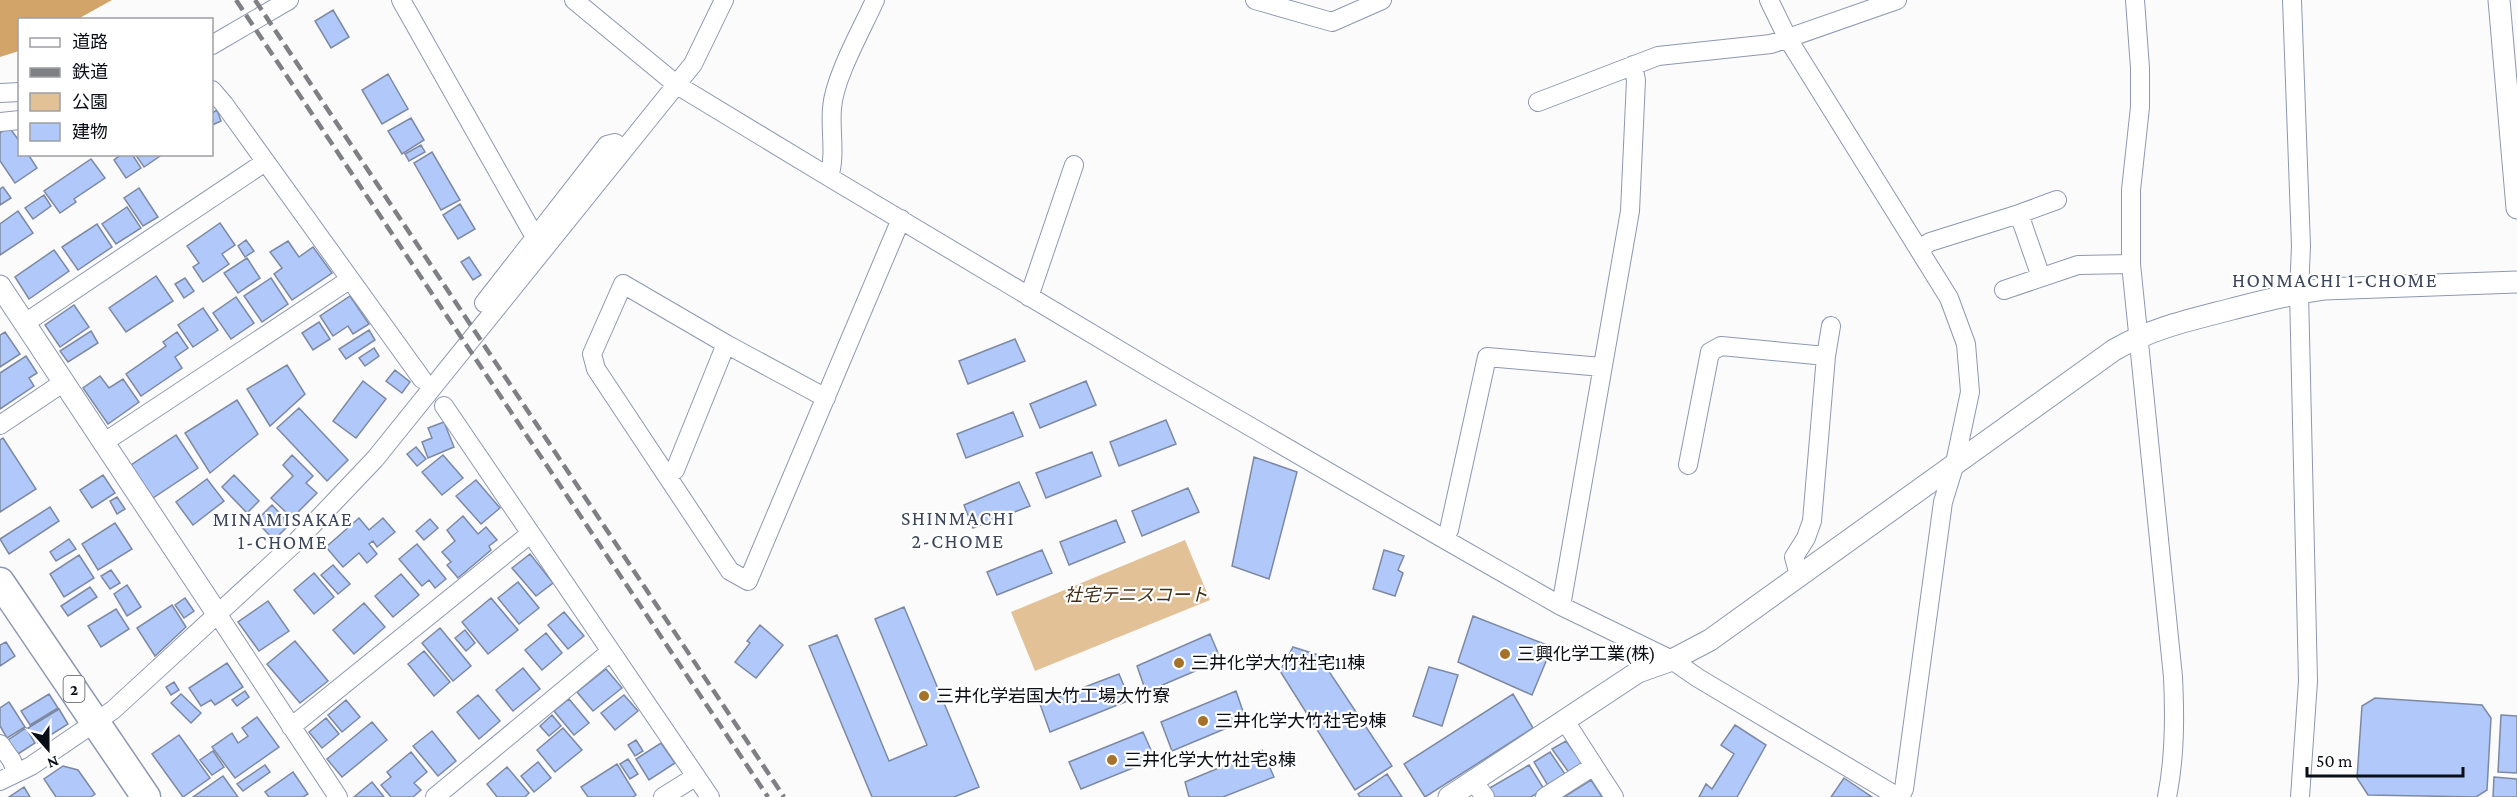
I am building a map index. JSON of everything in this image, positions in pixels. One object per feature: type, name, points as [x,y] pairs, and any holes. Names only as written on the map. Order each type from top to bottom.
[{"type":"highway","name":"2","points":[[0,582],[146,797]]},
{"type":"street","points":[[213,44],[289,0]]},
{"type":"street","points":[[401,0],[531,230],[536,235]]},
{"type":"street","points":[[573,0],[677,85],[829,177],[1029,297],[1561,606],[1672,660],[1698,678],[1899,797],[1904,789],[1943,502],[1955,464],[1970,392],[1966,344],[1949,298],[1788,39],[1769,0]]},
{"type":"street","points":[[8,777],[31,766],[113,710],[297,541],[375,459],[693,64],[724,0]]},
{"type":"street","points":[[829,177],[832,166],[831,106],[837,85],[875,0]]},
{"type":"street","points":[[1255,0],[1332,22],[1339,9],[1382,0]]},
{"type":"street","points":[[1538,102],[1658,56],[1771,44],[1897,0]]},
{"type":"street","points":[[2135,0],[2140,68],[2140,107],[2131,190],[2131,264],[2175,714],[2174,760],[2167,797]]},
{"type":"street","points":[[2292,0],[2301,246],[2299,292],[2308,681],[2300,797]]},
{"type":"street","points":[[2499,0],[2517,208]]},
{"type":"street","points":[[1561,606],[1630,211],[1636,80],[1633,65]]},
{"type":"street","points":[[213,91],[422,379]]},
{"type":"street","points":[[0,93],[18,92]]},
{"type":"street","points":[[0,122],[18,120]]},
{"type":"street","points":[[484,303],[607,145],[615,143],[624,149]]},
{"type":"street","points":[[25,323],[265,162]]},
{"type":"street","points":[[1029,297],[1074,165]]},
{"type":"street","points":[[1919,249],[1930,242],[2057,200]]},
{"type":"street","points":[[2019,214],[2041,277]]},
{"type":"street","points":[[826,398],[726,344],[623,284],[592,354],[596,369],[730,571],[748,581],[826,398],[901,219]]},
{"type":"street","points":[[2004,290],[2078,265],[2131,264]]},
{"type":"street","points":[[103,443],[349,280]]},
{"type":"street","points":[[1449,797],[1479,789],[1565,721],[1638,672],[1672,660],[1710,640],[2114,350],[2138,336],[2163,327],[2299,292],[2324,289],[2517,282]]},
{"type":"street","points":[[0,286],[338,797]]},
{"type":"street","points":[[1799,575],[1794,557],[1806,538],[1812,521],[1826,356],[1831,326]]},
{"type":"street","points":[[667,475],[675,470],[726,344]]},
{"type":"street","points":[[1688,465],[1710,352],[1721,346],[1826,356]]},
{"type":"street","points":[[1444,538],[1449,530],[1487,357],[1602,367]]},
{"type":"street","points":[[0,425],[64,382]]},
{"type":"street","points":[[444,406],[710,797]]},
{"type":"street","points":[[291,727],[530,534]]},
{"type":"street","points":[[435,797],[610,652]]},
{"type":"street","points":[[1565,721],[1614,797]]},
{"type":"street","points":[[0,744],[12,761],[8,777]]},
{"type":"street","points":[[1545,797],[1594,766]]},
{"type":"street","points":[[663,797],[695,777]]},
{"type":"green space","name":"社宅テニスコート","points":[[1185,540],[1210,600],[1035,671],[1011,612]]},
{"type":"shaded area","points":[[0,0],[112,0],[80,18],[18,18],[18,51],[0,57]]},
{"type":"building","points":[[333,10],[349,37],[331,48],[315,21]]},
{"type":"building","points":[[388,74],[408,109],[382,124],[362,90]]},
{"type":"building","points":[[217,110],[221,121],[213,125],[213,112]]},
{"type":"building","points":[[411,118],[424,140],[402,154],[388,131]]},
{"type":"building","points":[[9,127],[18,139],[18,156],[29,156],[37,168],[15,183],[0,161],[0,133]]},
{"type":"building","points":[[421,145],[425,152],[409,161],[405,154]]},
{"type":"building","points":[[432,152],[460,200],[441,210],[414,163]]},
{"type":"building","points":[[119,156],[133,156],[141,168],[126,178],[114,160]]},
{"type":"building","points":[[136,156],[160,156],[144,167]]},
{"type":"building","points":[[91,159],[105,178],[74,199],[76,202],[60,213],[44,191]]},
{"type":"building","points":[[3,187],[11,198],[0,205],[0,189]]},
{"type":"building","points":[[139,188],[158,217],[143,226],[124,198]]},
{"type":"building","points":[[44,195],[51,206],[33,219],[25,208]]},
{"type":"building","points":[[460,204],[475,229],[458,239],[443,215]]},
{"type":"building","points":[[127,207],[141,228],[116,244],[102,224]]},
{"type":"building","points":[[18,211],[33,233],[0,255],[0,224]]},
{"type":"building","points":[[220,223],[235,245],[222,254],[229,264],[203,282],[193,267],[199,263],[187,246]]},
{"type":"building","points":[[97,224],[112,247],[78,270],[62,247]]},
{"type":"building","points":[[246,240],[254,251],[245,257],[238,246]]},
{"type":"building","points":[[288,241],[299,257],[313,247],[332,273],[292,300],[274,274],[282,268],[270,252]]},
{"type":"building","points":[[54,250],[69,271],[29,299],[15,277]]},
{"type":"building","points":[[469,257],[481,275],[473,280],[461,262]]},
{"type":"building","points":[[247,258],[260,278],[238,293],[224,273]]},
{"type":"building","points":[[156,276],[173,301],[126,332],[109,308]]},
{"type":"building","points":[[185,278],[194,291],[184,298],[175,284]]},
{"type":"building","points":[[271,278],[288,304],[262,322],[244,296]]},
{"type":"building","points":[[350,296],[369,324],[353,334],[348,326],[333,336],[320,316]]},
{"type":"building","points":[[236,297],[254,323],[231,339],[213,313]]},
{"type":"building","points":[[74,305],[89,327],[60,347],[45,325]]},
{"type":"building","points":[[203,308],[218,330],[193,347],[178,325]]},
{"type":"building","points":[[319,322],[330,339],[313,350],[302,333]]},
{"type":"building","points":[[369,330],[375,340],[346,359],[339,349]]},
{"type":"building","points":[[91,331],[98,343],[68,362],[60,351]]},
{"type":"building","points":[[5,332],[20,354],[0,367],[0,335]]},
{"type":"building","points":[[177,332],[188,348],[175,357],[182,368],[141,396],[126,374],[166,346],[163,342]]},
{"type":"building","points":[[1015,339],[1025,361],[968,384],[959,361]]},
{"type":"building","points":[[374,348],[379,356],[365,366],[359,358]]},
{"type":"building","points":[[26,356],[37,373],[29,378],[34,386],[0,409],[0,373]]},
{"type":"building","points":[[287,365],[305,394],[270,426],[247,389]]},
{"type":"building","points":[[395,370],[410,382],[402,393],[386,381]]},
{"type":"building","points":[[100,376],[109,388],[123,379],[139,402],[108,424],[83,388]]},
{"type":"building","points":[[363,381],[386,399],[356,438],[333,421]]},
{"type":"building","points":[[1086,381],[1096,405],[1040,428],[1030,404]]},
{"type":"building","points":[[237,400],[258,434],[210,473],[185,433]]},
{"type":"building","points":[[299,408],[348,460],[327,481],[277,428]]},
{"type":"building","points":[[1013,412],[1023,436],[966,458],[957,434]]},
{"type":"building","points":[[1166,420],[1176,444],[1119,466],[1110,442]]},
{"type":"building","points":[[444,422],[454,447],[428,458],[422,442],[432,438],[428,428]]},
{"type":"building","points":[[176,435],[198,468],[153,498],[131,465]]},
{"type":"building","points":[[3,438],[36,489],[0,512],[0,440]]},
{"type":"building","points":[[416,447],[426,459],[417,466],[407,454]]},
{"type":"building","points":[[1092,452],[1101,476],[1046,498],[1036,473]]},
{"type":"building","points":[[292,455],[313,476],[306,483],[317,493],[292,518],[271,498],[293,476],[283,465]]},
{"type":"building","points":[[443,455],[463,478],[442,495],[422,472]]},
{"type":"building","points":[[1254,457],[1297,472],[1269,579],[1232,566]]},
{"type":"building","points":[[103,475],[115,493],[92,508],[80,490]]},
{"type":"building","points":[[234,475],[259,501],[247,513],[222,487]]},
{"type":"building","points":[[207,479],[224,501],[193,525],[176,502]]},
{"type":"building","points":[[476,480],[500,508],[481,524],[456,496]]},
{"type":"building","points":[[1019,482],[1030,506],[973,528],[964,505]]},
{"type":"building","points":[[1188,488],[1199,512],[1142,536],[1132,511]]},
{"type":"building","points":[[117,497],[125,509],[117,514],[110,501]]},
{"type":"building","points":[[272,505],[290,524],[274,540],[256,521]]},
{"type":"building","points":[[50,507],[59,521],[9,554],[0,539]]},
{"type":"building","points":[[463,516],[478,534],[486,527],[497,540],[489,546],[491,550],[458,578],[447,565],[451,562],[442,552],[455,541],[447,530]]},
{"type":"building","points":[[359,518],[369,530],[383,518],[395,532],[377,547],[373,541],[369,544],[377,554],[367,563],[359,553],[343,567],[326,547]]},
{"type":"building","points":[[430,519],[438,528],[424,540],[416,531]]},
{"type":"building","points":[[1116,520],[1125,542],[1069,565],[1060,542]]},
{"type":"building","points":[[115,523],[132,549],[98,570],[82,544]]},
{"type":"building","points":[[69,539],[76,549],[56,561],[50,552]]},
{"type":"building","points":[[417,544],[446,579],[435,588],[429,580],[422,586],[399,559]]},
{"type":"building","points":[[1042,550],[1052,573],[997,595],[987,572]]},
{"type":"building","points":[[1384,550],[1404,556],[1398,570],[1403,573],[1395,596],[1373,589]]},
{"type":"building","points":[[530,554],[553,583],[536,596],[512,568]]},
{"type":"building","points":[[79,555],[94,578],[64,597],[50,574]]},
{"type":"building","points":[[333,565],[350,584],[338,594],[321,575]]},
{"type":"building","points":[[111,570],[120,583],[110,589],[101,576]]},
{"type":"building","points":[[314,573],[334,597],[314,614],[294,590]]},
{"type":"building","points":[[401,574],[419,595],[393,617],[375,596]]},
{"type":"building","points":[[518,582],[539,608],[519,624],[498,598]]},
{"type":"building","points":[[127,585],[141,607],[127,616],[114,594]]},
{"type":"building","points":[[90,587],[97,597],[68,616],[61,606]]},
{"type":"building","points":[[185,598],[194,611],[184,618],[175,605]]},
{"type":"building","points":[[491,598],[518,630],[488,654],[462,622]]},
{"type":"building","points":[[268,601],[289,631],[259,651],[238,622]]},
{"type":"building","points":[[364,603],[385,627],[354,654],[333,630]]},
{"type":"building","points":[[172,605],[186,627],[155,656],[137,628]]},
{"type":"building","name":"三井化学岩国大竹工場大竹寮","points":[[904,607],[979,787],[954,797],[872,797],[809,646],[837,635],[889,761],[927,745],[875,619]]},
{"type":"building","points":[[116,609],[129,629],[101,647],[88,626]]},
{"type":"building","points":[[564,612],[584,636],[568,649],[548,625]]},
{"type":"building","name":"三興化学工業(株)","points":[[1473,616],[1552,647],[1532,695],[1458,662]]},
{"type":"building","points":[[760,625],[783,645],[756,678],[735,662],[750,643],[747,641]]},
{"type":"building","points":[[440,628],[471,666],[453,681],[422,643]]},
{"type":"building","points":[[465,630],[475,643],[466,651],[455,638]]},
{"type":"building","points":[[546,633],[562,653],[542,670],[525,650]]},
{"type":"building","name":"三井化学大竹社宅11棟","points":[[1210,634],[1221,660],[1146,692],[1137,666]]},
{"type":"building","points":[[295,641],[328,681],[300,703],[267,664]]},
{"type":"building","points":[[6,642],[15,656],[0,666],[0,645]]},
{"type":"building","points":[[1293,647],[1318,655],[1392,766],[1355,790],[1280,671]]},
{"type":"building","points":[[424,651],[450,682],[434,696],[408,664]]},
{"type":"building","points":[[227,663],[243,687],[215,705],[211,700],[201,706],[189,688]]},
{"type":"building","points":[[1429,667],[1458,675],[1442,726],[1413,716]]},
{"type":"building","points":[[523,668],[540,689],[513,711],[496,690]]},
{"type":"building","points":[[606,669],[622,688],[593,711],[577,692]]},
{"type":"building","points":[[1119,674],[1130,700],[1050,732],[1040,704]]},
{"type":"building","points":[[174,682],[179,690],[171,695],[166,687]]},
{"type":"building","points":[[245,691],[249,697],[237,706],[232,700]]},
{"type":"building","name":"三井化学大竹社宅9棟","points":[[1236,691],[1246,720],[1172,751],[1161,722]]},
{"type":"building","points":[[49,694],[58,708],[30,725],[21,711]]},
{"type":"building","points":[[181,694],[201,713],[191,723],[171,703]]},
{"type":"building","points":[[1513,694],[1533,728],[1425,797],[1404,764]]},
{"type":"building","points":[[478,695],[500,721],[479,739],[457,712]]},
{"type":"building","points":[[624,695],[638,711],[615,730],[601,713]]},
{"type":"building","points":[[2375,698],[2482,705],[2491,718],[2487,790],[2476,797],[2368,795],[2357,778],[2362,706]]},
{"type":"building","points":[[569,699],[589,723],[574,735],[554,711]]},
{"type":"building","points":[[346,700],[360,717],[342,732],[328,715]]},
{"type":"building","points":[[9,702],[25,727],[7,738],[0,726],[0,708]]},
{"type":"building","points":[[59,709],[68,724],[38,743],[28,728]]},
{"type":"building","points":[[552,715],[561,726],[549,736],[540,726]]},
{"type":"building","points":[[2501,715],[2517,716],[2517,773],[2498,772]]},
{"type":"building","points":[[257,717],[279,747],[235,778],[212,747],[232,733],[238,743],[248,736],[242,728]]},
{"type":"building","points":[[326,718],[339,734],[322,748],[309,732]]},
{"type":"building","points":[[372,722],[387,740],[342,777],[327,759]]},
{"type":"building","points":[[1735,725],[1766,745],[1737,797],[1699,797],[1706,784],[1712,789],[1734,754],[1721,745]]},
{"type":"building","points":[[26,728],[35,743],[18,754],[8,740]]},
{"type":"building","points":[[563,728],[582,750],[555,772],[537,750]]},
{"type":"building","points":[[432,731],[456,761],[438,776],[413,746]]},
{"type":"building","name":"三井化学大竹社宅8棟","points":[[1143,732],[1155,759],[1081,789],[1069,762]]},
{"type":"building","points":[[179,735],[210,778],[183,797],[152,754]]},
{"type":"building","points":[[636,740],[643,751],[635,756],[628,745]]},
{"type":"building","points":[[1566,741],[1574,752],[1577,751],[1585,764],[1570,774],[1552,749]]},
{"type":"building","points":[[661,743],[675,763],[649,780],[636,759]]},
{"type":"building","points":[[1262,750],[1274,777],[1223,797],[1189,797],[1185,782]]},
{"type":"building","points":[[213,751],[224,767],[212,775],[200,760]]},
{"type":"building","points":[[411,752],[427,772],[414,783],[421,790],[413,797],[391,797],[381,785],[391,777],[387,772]]},
{"type":"building","points":[[1550,752],[1567,777],[1550,789],[1534,762]]},
{"type":"building","points":[[628,759],[638,774],[630,779],[620,764]]},
{"type":"building","points":[[538,762],[551,778],[534,792],[521,776]]},
{"type":"building","points":[[617,764],[636,795],[633,797],[588,797],[581,787]]},
{"type":"building","points":[[265,765],[270,772],[243,791],[237,784]]},
{"type":"building","points":[[1529,765],[1544,789],[1531,797],[1493,797],[1488,789]]},
{"type":"building","points":[[63,766],[78,770],[95,794],[91,797],[56,797],[44,779]]},
{"type":"building","points":[[507,767],[529,793],[525,797],[497,797],[487,784]]},
{"type":"building","points":[[293,772],[308,794],[303,797],[269,797],[265,792]]},
{"type":"building","points":[[1387,774],[1402,797],[1360,797],[1358,794]]},
{"type":"building","points":[[223,776],[238,797],[193,797]]},
{"type":"building","points":[[2494,777],[2517,779],[2517,797],[2493,797]]},
{"type":"building","points":[[1844,778],[1872,797],[1831,797]]},
{"type":"building","points":[[1591,780],[1602,797],[1564,797]]},
{"type":"building","points":[[372,782],[384,797],[354,797]]},
{"type":"building","points":[[24,787],[30,797],[9,797]]},
{"type":"railway","points":[[236,0],[768,797]]},
{"type":"railway","points":[[255,0],[784,797]]},
{"type":"place","name":"三興化学工業(株)","points":[[1505,654]]},
{"type":"place","name":"三井化学大竹社宅11棟","points":[[1179,663]]},
{"type":"place","name":"三井化学岩国大竹工場大竹寮","points":[[924,696]]},
{"type":"place","name":"三井化学大竹社宅9棟","points":[[1203,721]]},
{"type":"place","name":"三井化学大竹社宅8棟","points":[[1112,760]]},
{"type":"district","name":"HONMACHI 1-CHOME","points":[[2335,280]]},
{"type":"district","name":"MINAMISAKAE 1-CHOME","points":[[283,530]]},
{"type":"district","name":"SHINMACHI 2-CHOME","points":[[958,530]]}]
